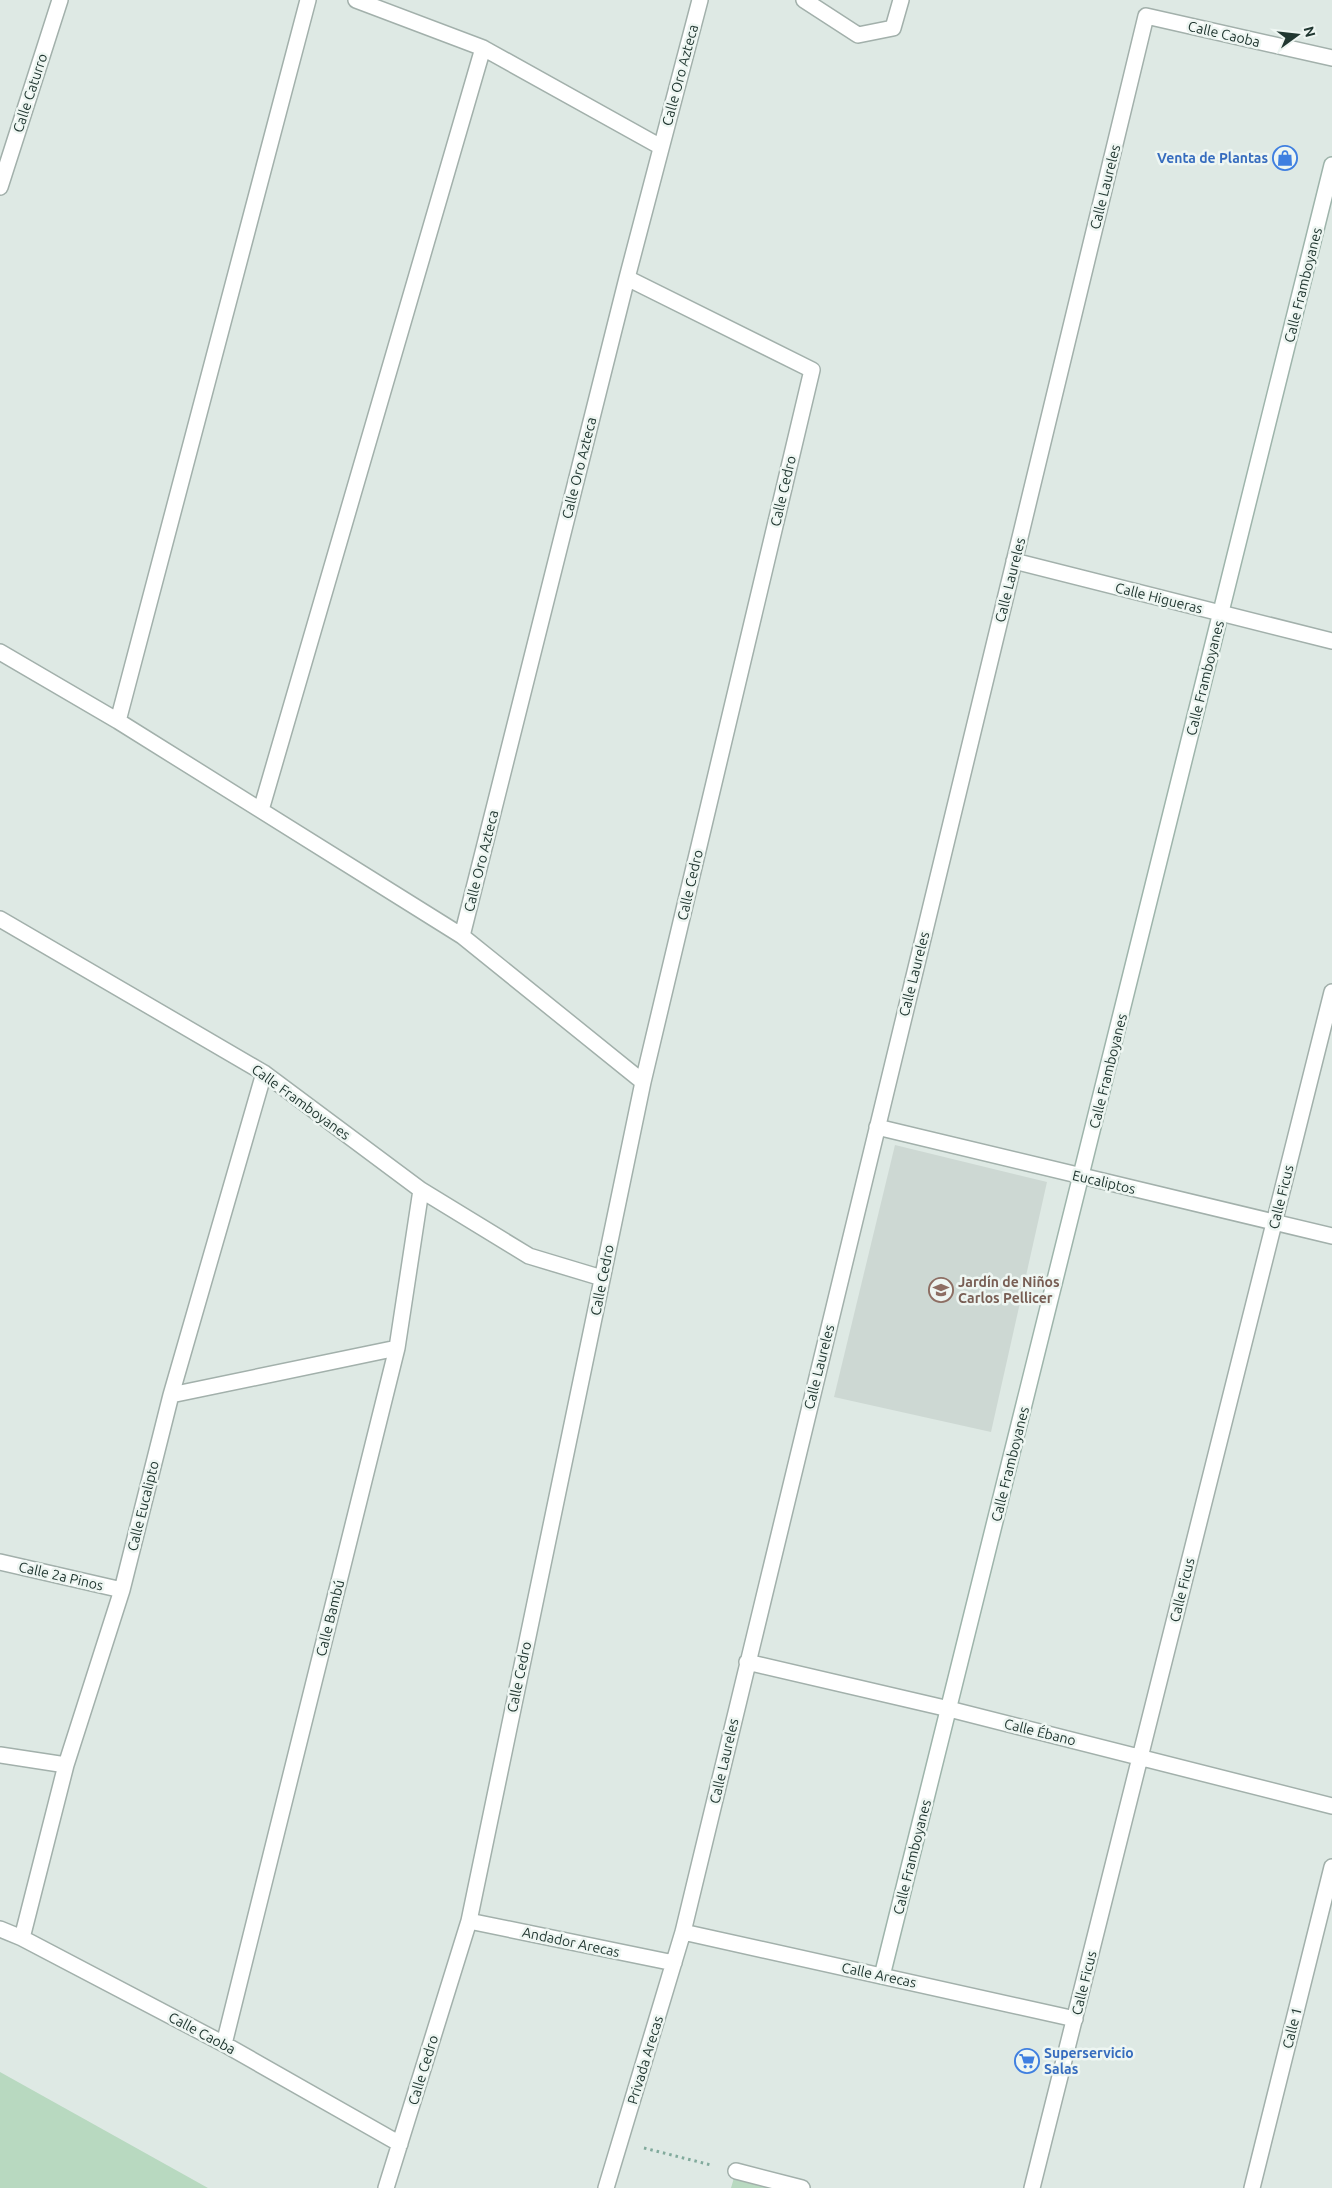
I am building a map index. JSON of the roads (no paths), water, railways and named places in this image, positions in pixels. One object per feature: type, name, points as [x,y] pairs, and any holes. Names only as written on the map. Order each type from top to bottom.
[{"type":"street","name":"Calle Caturro","points":[[0,184],[60,0]]},
{"type":"street","points":[[118,721],[308,0]]},
{"type":"street","points":[[356,0],[482,48],[661,147]]},
{"type":"street","name":"Calle Oro Azteca","points":[[462,936],[627,278],[700,0]]},
{"type":"street","points":[[804,0],[858,35],[893,28],[901,0]]},
{"type":"street","name":"Calle Caoba","points":[[1146,16],[1332,58]]},
{"type":"street","name":"Calle Laureles","points":[[683,1932],[1146,16]]},
{"type":"street","points":[[261,810],[482,48]]},
{"type":"street","name":"Calle Framboyanes","points":[[882,1976],[1332,165]]},
{"type":"street","name":"Calle Cedro","points":[[386,2188],[469,1921],[643,1082],[812,370],[627,278]]},
{"type":"street","name":"Calle Higueras","points":[[1014,561],[1332,641]]},
{"type":"street","points":[[0,652],[118,721],[462,936],[643,1082]]},
{"type":"street","name":"Calle Framboyanes","points":[[0,919],[264,1073],[421,1190],[529,1256],[602,1278]]},
{"type":"street","name":"Calle Ficus","points":[[1032,2188],[1332,992]]},
{"type":"street","name":"Calle Eucalipto","points":[[22,1938],[66,1765],[122,1590],[171,1395],[264,1073]]},
{"type":"street","name":"Eucaliptos","points":[[877,1127],[1332,1236]]},
{"type":"street","name":"Calle Bambú","points":[[224,2044],[397,1348],[421,1190]]},
{"type":"street","points":[[171,1395],[397,1348]]},
{"type":"street","name":"Calle 2a Pinos","points":[[0,1562],[122,1590]]},
{"type":"street","name":"Calle Ébano","points":[[747,1662],[1140,1757],[1332,1806]]},
{"type":"street","points":[[0,1755],[66,1765]]},
{"type":"street","name":"Calle 1","points":[[1252,2188],[1332,1867]]},
{"type":"street","name":"Andador Arecas","points":[[469,1921],[674,1963]]},
{"type":"street","name":"Calle Caoba","points":[[0,1929],[22,1938],[224,2044],[400,2144]]},
{"type":"street","name":"Privada Arecas","points":[[606,2188],[683,1932]]},
{"type":"street","name":"Calle Arecas","points":[[683,1932],[1075,2019]]},
{"type":"street","points":[[736,2171],[802,2188]]},
{"type":"place","name":"Venta de Plantas","points":[[1285,158]]},
{"type":"place","name":"Jardín de Niños Carlos Pellicer","points":[[941,1290]]},
{"type":"place","name":"Superservicio Salas","points":[[1027,2061]]}]
